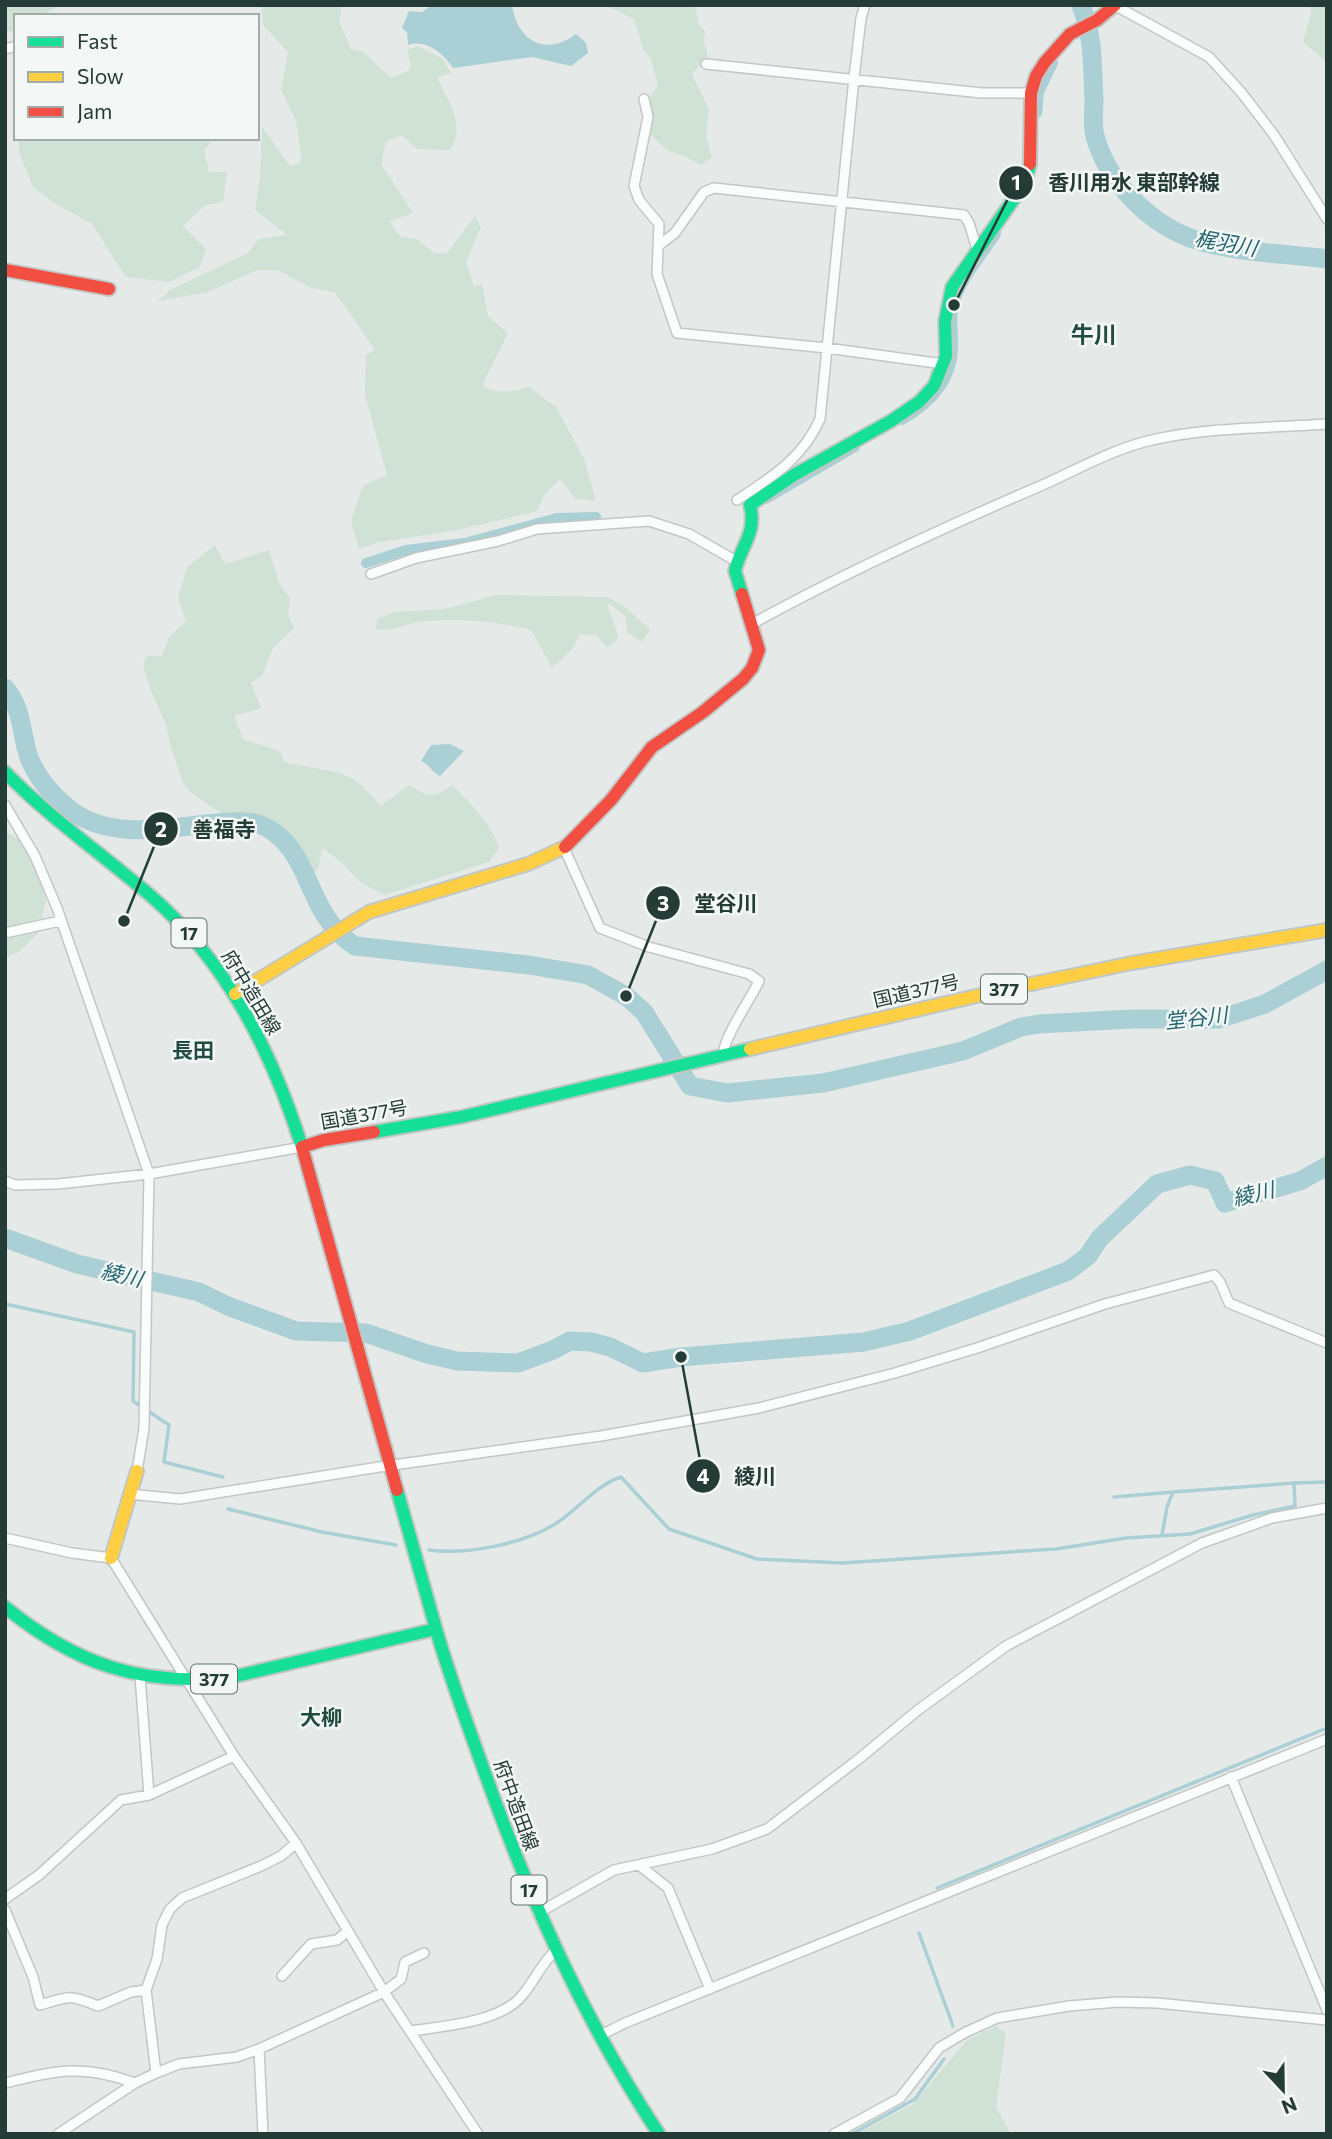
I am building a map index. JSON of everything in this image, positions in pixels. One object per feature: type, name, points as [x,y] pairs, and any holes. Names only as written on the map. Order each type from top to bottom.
[{"type":"main road","points":[[234,994],[369,912],[527,864],[564,848],[611,800],[652,747],[703,712],[743,679],[752,668],[759,650],[735,571],[736,561],[748,543],[755,519],[750,505],[794,475],[891,421],[919,402],[934,386],[946,356],[945,321],[952,288],[1025,183],[1031,159],[1031,93],[1036,76],[1070,34],[1116,6]]},
{"type":"main road","points":[[5,270],[109,289]]},
{"type":"main road","name":"府中造田線","points":[[5,772],[60,825],[170,913],[206,953],[234,994],[278,1079],[302,1147]]},
{"type":"main road","name":"国道377号","points":[[436,1629],[302,1147],[324,1140],[461,1117],[1002,990],[1132,963],[1327,930]]},
{"type":"main road","points":[[111,1558],[137,1471]]},
{"type":"main road","name":"377","points":[[5,1607],[51,1643],[90,1662],[139,1676],[186,1679],[231,1677],[436,1629]]},
{"type":"main road","name":"府中造田線","points":[[436,1629],[496,1805],[538,1913],[599,2036],[659,2134]]},
{"type":"street","points":[[737,500],[779,473],[801,452],[820,419],[854,78],[865,5]]},
{"type":"street","points":[[1116,6],[1209,57],[1241,92],[1274,135],[1327,219]]},
{"type":"street","points":[[706,64],[982,93],[1031,93]]},
{"type":"street","points":[[644,99],[648,117],[634,186],[639,200],[659,223],[657,274],[677,333],[827,348],[943,364]]},
{"type":"street","points":[[658,246],[675,233],[704,192],[714,188],[964,215],[977,249]]},
{"type":"street","points":[[750,625],[818,587],[1108,454],[1151,440],[1191,434],[1327,424]]},
{"type":"street","points":[[371,574],[416,558],[498,541],[537,528],[649,522],[689,534],[736,561]]},
{"type":"street","points":[[5,805],[35,856],[57,908],[149,1174],[144,1428],[137,1471]]},
{"type":"street","points":[[564,848],[600,928],[649,947],[749,974],[759,981],[727,1037],[724,1054]]},
{"type":"street","points":[[5,933],[60,921]]},
{"type":"street","points":[[5,1181],[15,1185],[58,1184],[149,1174],[302,1147]]},
{"type":"street","points":[[129,1494],[180,1499],[391,1463],[601,1436],[760,1408],[895,1373],[1105,1304],[1214,1275],[1229,1303],[1327,1343]]},
{"type":"street","points":[[538,1913],[614,1870],[712,1849],[766,1829],[918,1710],[997,1653],[1202,1542],[1272,1518],[1327,1508]]},
{"type":"street","points":[[5,1538],[72,1553],[111,1558],[234,1756],[296,1843],[384,1992],[478,2134]]},
{"type":"street","points":[[139,1676],[149,1795]]},
{"type":"street","points":[[599,2036],[1327,1739]]},
{"type":"street","points":[[5,1899],[39,1875],[121,1800],[149,1795],[234,1756]]},
{"type":"street","points":[[1231,1777],[1327,2010]]},
{"type":"street","points":[[156,2073],[146,1990],[157,1959],[162,1925],[170,1909],[182,1898],[281,1856],[296,1843]]},
{"type":"street","points":[[639,1865],[668,1888],[710,1989]]},
{"type":"street","points":[[5,1910],[33,1977],[40,2005],[75,1996],[98,2006],[131,1992],[146,1990]]},
{"type":"street","points":[[282,1976],[311,1944],[337,1940],[348,1931]]},
{"type":"street","points":[[411,2031],[468,2022],[507,2009],[521,1997],[543,1961],[556,1950]]},
{"type":"street","points":[[58,2134],[135,2083],[156,2073],[179,2064],[237,2057],[384,1992],[401,1979],[405,1962],[424,1953]]},
{"type":"street","points":[[834,2134],[900,2098],[939,2048],[998,2018],[1069,2006],[1118,2002],[1157,2003],[1327,2020]]},
{"type":"street","points":[[259,2049],[262,2134]]},
{"type":"street","points":[[5,2083],[69,2069],[112,2074],[135,2083]]},
{"type":"green space","points":[[5,5],[59,5],[45,14],[14,14],[14,31],[5,30]]},
{"type":"green space","points":[[262,5],[342,5],[339,21],[351,49],[363,52],[391,78],[408,71],[411,65],[407,50],[418,46],[443,59],[451,73],[437,77],[454,113],[457,131],[455,140],[450,150],[417,149],[401,135],[386,142],[381,164],[413,213],[390,221],[399,236],[417,239],[434,253],[447,253],[475,216],[481,227],[466,262],[474,286],[482,284],[488,316],[508,333],[482,386],[505,391],[529,387],[556,407],[584,459],[596,501],[576,499],[560,479],[545,494],[537,511],[453,531],[379,542],[359,549],[351,521],[363,486],[387,475],[365,395],[366,355],[375,350],[335,292],[312,288],[277,270],[257,270],[208,292],[158,301],[170,290],[248,253],[259,239],[287,235],[255,210],[260,177],[262,127],[290,166],[300,162],[301,152],[296,121],[281,90],[288,52],[263,25]]},
{"type":"green space","points":[[605,5],[695,5],[699,25],[705,31],[704,42],[708,56],[692,74],[709,110],[706,136],[712,157],[701,165],[668,151],[650,134],[649,98],[658,86],[651,59],[643,49],[634,19]]},
{"type":"green space","points":[[1311,5],[1327,5],[1327,62],[1303,42]]},
{"type":"green space","points":[[19,140],[212,140],[204,151],[209,172],[227,172],[223,202],[205,205],[183,226],[206,249],[200,267],[169,282],[126,277],[92,224],[56,204],[33,187],[19,152]]},
{"type":"green space","points":[[215,545],[225,564],[269,550],[279,583],[290,598],[288,614],[294,628],[273,648],[262,676],[251,683],[261,708],[234,716],[243,739],[280,751],[284,762],[340,773],[357,781],[381,806],[409,785],[421,792],[435,795],[452,785],[491,830],[499,848],[489,862],[384,895],[360,882],[323,848],[318,868],[311,879],[296,849],[273,826],[225,816],[191,793],[183,783],[166,725],[150,689],[143,664],[147,656],[162,656],[169,637],[186,621],[178,597],[187,567]]},
{"type":"green space","points":[[495,595],[607,597],[623,605],[650,630],[642,642],[628,633],[625,616],[610,604],[607,605],[618,635],[616,641],[607,647],[597,636],[580,634],[573,648],[552,668],[531,630],[518,627],[492,622],[452,620],[425,621],[388,630],[376,629],[377,619],[395,612],[445,609]]},
{"type":"green space","points":[[5,832],[19,839],[37,870],[46,901],[38,933],[19,952],[5,957]]},
{"type":"green space","points":[[996,2026],[1006,2033],[996,2107],[1011,2134],[857,2134],[913,2104],[967,2040]]},
{"type":"water","points":[[432,5],[512,5],[520,28],[535,42],[554,44],[576,34],[586,43],[588,53],[571,66],[532,57],[453,68],[444,57],[428,46],[408,45],[407,32],[402,28],[409,11],[422,12]]},
{"type":"water","points":[[450,744],[464,751],[440,776],[421,761],[431,745]]},
{"type":"waterway","name":"梶羽川","points":[[1081,5],[1092,52],[1095,136],[1109,169],[1131,198],[1159,222],[1206,243],[1240,250],[1327,259]]},
{"type":"waterway","points":[[1037,113],[1039,92],[1053,63]]},
{"type":"waterway","points":[[902,420],[922,407],[944,382],[952,360],[952,315],[957,295],[996,234]]},
{"type":"waterway","points":[[766,499],[855,447]]},
{"type":"waterway","points":[[366,563],[406,550],[465,543],[557,518],[596,517]]},
{"type":"waterway","name":"堂谷川","points":[[5,688],[17,709],[32,765],[50,791],[72,811],[105,826],[124,829],[161,829],[237,822],[263,826],[283,840],[294,854],[327,918],[339,933],[355,946],[529,965],[588,975],[626,996],[644,1012],[690,1086],[727,1093],[823,1083],[963,1051],[1021,1027],[1039,1024],[1132,1019],[1219,1019],[1265,1004],[1327,970]]},
{"type":"waterway","name":"綾川","points":[[5,1238],[77,1264],[199,1292],[230,1307],[296,1331],[366,1333],[427,1354],[457,1361],[518,1363],[570,1341],[591,1342],[610,1347],[643,1363],[681,1357],[864,1342],[910,1331],[1068,1271],[1088,1256],[1099,1239],[1157,1184],[1190,1175],[1215,1181],[1225,1203],[1300,1181],[1327,1166]]},
{"type":"waterway","points":[[5,1304],[134,1332],[133,1401],[169,1425],[164,1462],[223,1477]]},
{"type":"waterway","points":[[429,1550],[477,1549],[527,1537],[555,1524],[594,1492],[621,1477],[669,1529],[757,1559],[842,1563],[1056,1549],[1126,1538],[1190,1534],[1253,1515],[1295,1506],[1294,1483],[1327,1482]]},
{"type":"waterway","points":[[1162,1535],[1173,1492],[1294,1483]]},
{"type":"waterway","points":[[1114,1497],[1173,1492]]},
{"type":"waterway","points":[[228,1509],[322,1532],[396,1545]]},
{"type":"waterway","points":[[937,1888],[1327,1728]]},
{"type":"waterway","points":[[919,1933],[953,2026]]},
{"type":"waterway","points":[[852,2134],[915,2099],[944,2059]]},
{"type":"traffic: fast","points":[[742,594],[735,571],[750,532],[750,505],[794,475],[891,421],[919,402],[934,386],[946,356],[945,321],[952,287],[1025,183],[1030,164]]},
{"type":"traffic: fast","points":[[5,772],[58,820],[151,896],[202,950],[224,979],[261,1043],[302,1147]]},
{"type":"traffic: fast","points":[[374,1132],[461,1117],[750,1049]]},
{"type":"traffic: fast","points":[[5,1607],[31,1627],[84,1657],[111,1667],[168,1678],[232,1677],[436,1629],[397,1490]]},
{"type":"traffic: fast","points":[[436,1629],[500,1813],[538,1909],[606,2046],[659,2134]]},
{"type":"traffic: slow","points":[[235,994],[369,912],[528,864],[565,847]]},
{"type":"traffic: slow","points":[[750,1049],[1002,990],[1132,963],[1327,930]]},
{"type":"traffic: slow","points":[[111,1558],[137,1471]]},
{"type":"traffic: jam","points":[[1030,164],[1031,93],[1036,76],[1070,34],[1097,20],[1115,5]]},
{"type":"traffic: jam","points":[[5,270],[109,289]]},
{"type":"traffic: jam","points":[[565,847],[611,800],[652,747],[703,712],[743,679],[752,668],[759,650],[742,594]]},
{"type":"traffic: jam","points":[[374,1132],[324,1140],[302,1147],[397,1490]]},
{"type":"place","name":"香川用水 東部幹線","points":[[954,305]]},
{"type":"place","name":"善福寺","points":[[124,921]]},
{"type":"place","name":"堂谷川","points":[[626,996]]},
{"type":"place","name":"綾川","points":[[681,1357]]},
{"type":"district","name":"牛川","points":[[1094,334]]},
{"type":"district","name":"長田","points":[[193,1049]]},
{"type":"district","name":"大柳","points":[[321,1716]]}]
